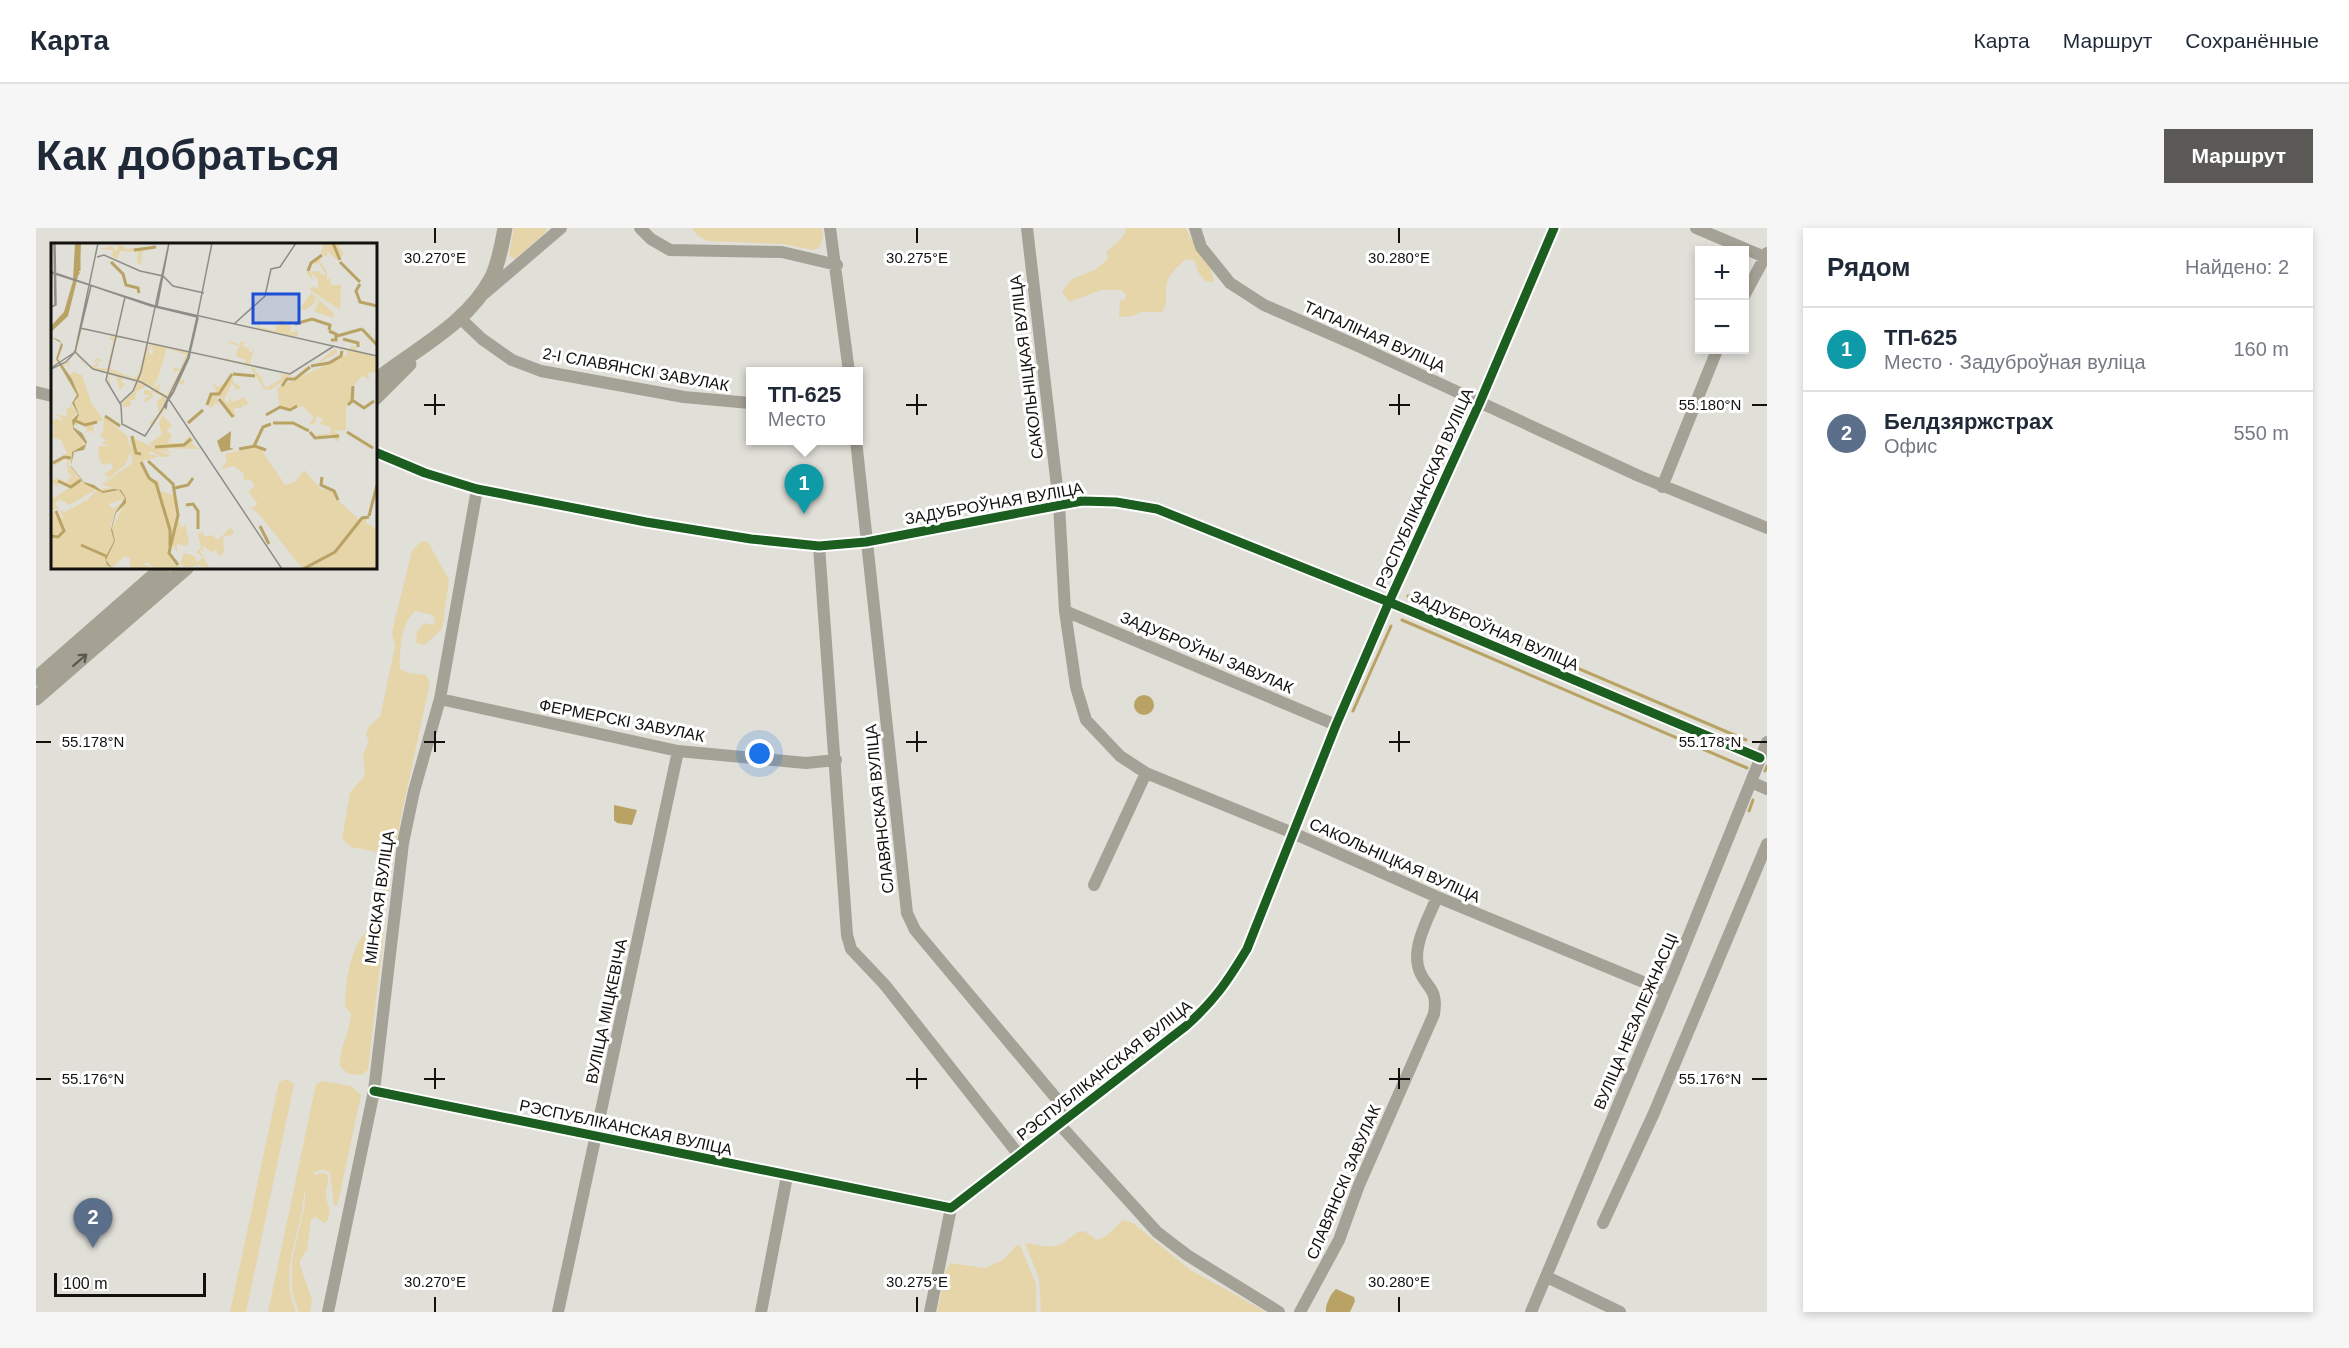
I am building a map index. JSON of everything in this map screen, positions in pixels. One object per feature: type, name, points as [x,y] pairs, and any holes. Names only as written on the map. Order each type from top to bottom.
[{"type":"main road","points":[[376,380],[460,318],[477,299],[492,277],[505,228]]},
{"type":"main road","points":[[376,397],[435,338]]},
{"type":"main road","points":[[36,679],[163,568]]},
{"type":"main road","points":[[36,698],[186,568]]},
{"type":"street","points":[[477,299],[561,228]]},
{"type":"street","points":[[640,228],[651,239],[670,250],[782,252],[837,265]]},
{"type":"street","points":[[831,228],[848,367]]},
{"type":"street","name":"САКОЛЬНІЦКАЯ ВУЛІЦА","points":[[1027,228],[1059,504],[1065,610],[1076,687],[1086,720],[1120,756],[1146,773],[1665,991]]},
{"type":"street","name":"ТАПАЛІНАЯ ВУЛІЦА","points":[[1195,228],[1202,247],[1230,283],[1264,305],[1662,487],[1767,528]]},
{"type":"street","name":"РЭСПУБЛІКАНСКАЯ ВУЛІЦА","points":[[374,1091],[951,1208],[1060,1125],[1210,1005],[1229,980],[1247,949],[1336,725],[1480,402],[1554,228]]},
{"type":"street","points":[[1696,228],[1766,256],[1749,287]]},
{"type":"street","name":"2-І СЛАВЯНСКІ ЗАВУЛАК","points":[[460,318],[482,339],[512,360],[541,371],[684,397],[746,403]]},
{"type":"street","points":[[1662,487],[1715,354]]},
{"type":"street","points":[[36,392],[51,396]]},
{"type":"street","name":"СЛАВЯНСКАЯ ВУЛІЦА","points":[[856,445],[907,913],[915,930],[1071,1116]]},
{"type":"street","name":"ЗАДУБРОЎНАЯ ВУЛІЦА","points":[[376,452],[425,473],[477,489],[658,524],[751,539],[819,546],[866,542],[1082,501],[1116,502],[1156,509],[1389,602],[1760,758]]},
{"type":"street","name":"МІНСКАЯ ВУЛІЦА","points":[[328,1312],[374,1091],[403,843],[414,791],[440,699],[477,489]]},
{"type":"street","points":[[819,546],[848,935],[851,949],[885,985],[1019,1155]]},
{"type":"street","name":"ЗАДУБРОЎНЫ ЗАВУЛАК","points":[[1065,610],[1336,725]]},
{"type":"street","name":"ФЕРМЕРСКІ ЗАВУЛАК","points":[[440,699],[678,751],[806,763],[836,760]]},
{"type":"street","name":"ВУЛІЦА НЕЗАЛЕЖНАСЦІ","points":[[1531,1312],[1767,742]]},
{"type":"street","name":"ВУЛІЦА МІЦКЕВІЧА","points":[[558,1312],[678,751]]},
{"type":"street","points":[[1094,885],[1146,773]]},
{"type":"street","points":[[1751,782],[1767,789]]},
{"type":"street","points":[[1603,1223],[1654,1113],[1767,844]]},
{"type":"street","name":"СЛАВЯНСКІ ЗАВУЛАК","points":[[1300,1312],[1339,1240],[1359,1185],[1434,1014],[1436,1002],[1434,993],[1420,973],[1417,963],[1418,946],[1437,897]]},
{"type":"street","points":[[1060,1125],[1157,1232],[1187,1255],[1279,1312]]},
{"type":"street","points":[[761,1312],[787,1176]]},
{"type":"street","points":[[930,1312],[951,1208]]},
{"type":"street","points":[[1547,1277],[1620,1312]]},
{"type":"shaded area","points":[[514,228],[546,228],[546,232],[515,259],[509,256]]},
{"type":"shaded area","points":[[692,228],[822,228],[823,238],[819,248],[814,250],[783,244],[708,241],[698,236]]},
{"type":"shaded area","points":[[1126,228],[1186,228],[1210,268],[1214,282],[1205,281],[1198,272],[1195,261],[1185,259],[1168,279],[1162,312],[1141,312],[1133,316],[1119,317],[1120,301],[1125,299],[1126,295],[1122,290],[1101,290],[1069,302],[1062,291],[1072,279],[1095,270],[1108,259],[1107,251],[1120,240]]},
{"type":"shaded area","points":[[421,541],[428,542],[449,580],[442,629],[425,645],[416,643],[417,632],[424,623],[433,625],[435,622],[433,615],[415,611],[406,623],[402,638],[400,669],[409,673],[426,675],[430,682],[401,817],[387,896],[382,894],[388,859],[374,851],[351,847],[342,839],[350,793],[365,775],[363,754],[369,742],[366,734],[369,726],[380,717],[395,647],[392,632],[412,551]]},
{"type":"shaded area","points":[[1144,695],[1151,698],[1154,705],[1151,712],[1144,715],[1137,712],[1134,705],[1137,698]]},
{"type":"shaded area","points":[[614,805],[637,810],[632,825],[617,823],[614,820]]},
{"type":"shaded area","points":[[373,925],[383,926],[384,930],[368,1070],[361,1075],[348,1074],[340,1066],[351,1014],[345,1006],[348,973],[359,941]]},
{"type":"shaded area","points":[[286,1079],[294,1084],[246,1312],[230,1312],[279,1082]]},
{"type":"shaded area","points":[[322,1081],[351,1086],[361,1095],[338,1203],[334,1205],[330,1173],[324,1169],[315,1172],[313,1175],[327,1174],[326,1195],[330,1211],[328,1220],[324,1223],[316,1217],[311,1219],[307,1250],[300,1260],[312,1300],[310,1312],[299,1312],[292,1292],[292,1261],[305,1204],[305,1189],[289,1276],[292,1300],[296,1312],[268,1312],[316,1084]]},
{"type":"shaded area","points":[[1123,1220],[1133,1223],[1189,1269],[1266,1312],[1041,1312],[1039,1278],[1025,1243],[1055,1246],[1084,1231],[1097,1240],[1106,1236]]},
{"type":"shaded area","points":[[1017,1245],[1020,1245],[1036,1284],[1036,1312],[937,1312],[946,1271],[950,1263],[985,1268],[1003,1260]]},
{"type":"shaded area","points":[[1336,1289],[1354,1297],[1355,1301],[1350,1312],[1326,1312],[1329,1299]]},
{"type":"waterway","points":[[1408,596],[1746,740]]},
{"type":"waterway","points":[[1402,620],[1747,768]]},
{"type":"waterway","points":[[1353,711],[1391,626]]},
{"type":"waterway","points":[[1765,771],[1767,766]]},
{"type":"waterway","points":[[1749,811],[1753,800]]},
{"type":"cycle path","points":[[374,1091],[951,1208],[1186,1026],[1213,999],[1240,961],[1247,949],[1336,725],[1480,402],[1554,228]]},
{"type":"cycle path","points":[[376,452],[425,473],[477,489],[646,522],[751,539],[819,546],[866,542],[1082,501],[1116,502],[1157,509],[1389,602],[1760,758]]},
{"type":"place","name":"ТП-625","points":[[804,514]]},
{"type":"place","name":"Белдзяржстрах","points":[[93,1248]]}]
